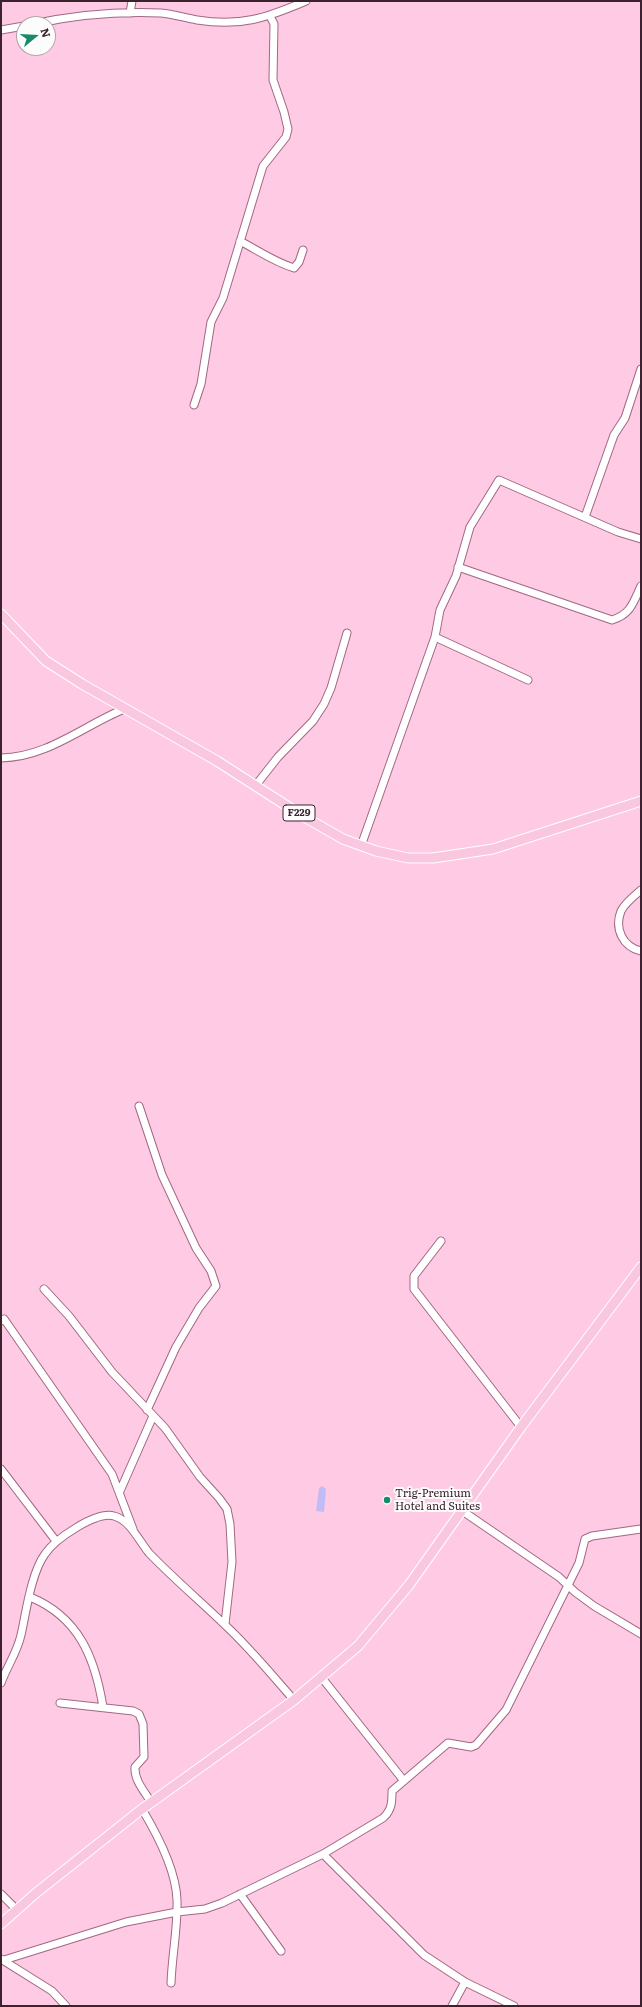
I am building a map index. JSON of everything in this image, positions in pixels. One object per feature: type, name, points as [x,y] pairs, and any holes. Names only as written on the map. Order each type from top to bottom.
[{"type":"main road","name":"F229","points":[[1,614],[46,661],[124,709],[217,761],[343,839],[376,851],[408,858],[458,856],[493,849],[641,801]]},
{"type":"main road","points":[[1,1924],[142,1809],[294,1700],[322,1678],[358,1646],[396,1603],[521,1427],[641,1267]]},
{"type":"street","points":[[130,13],[132,1]]},
{"type":"street","points":[[56,20],[89,15],[163,13],[197,20],[232,23],[251,21],[270,16],[306,1]]},
{"type":"street","points":[[194,405],[201,384],[211,322],[223,298],[263,166],[286,136],[288,129],[273,80],[274,24],[270,16]]},
{"type":"street","points":[[1,30],[16,27]]},
{"type":"street","points":[[240,242],[264,253],[274,262],[294,268],[299,262],[303,250]]},
{"type":"street","points":[[585,517],[614,435],[625,418],[641,368]]},
{"type":"street","points":[[361,846],[435,637],[440,610],[458,567],[470,527],[499,480],[618,532],[641,538]]},
{"type":"street","points":[[458,567],[612,620],[620,618],[630,611],[641,586]]},
{"type":"street","points":[[256,785],[278,757],[313,721],[324,704],[331,688],[347,633]]},
{"type":"street","points":[[435,637],[528,680]]},
{"type":"street","points":[[1,758],[35,753],[55,746],[124,709]]},
{"type":"street","points":[[641,890],[624,906],[619,919],[621,935],[625,943],[634,949],[641,951]]},
{"type":"street","points":[[120,1491],[176,1347],[199,1308],[216,1286],[211,1271],[196,1248],[167,1188],[156,1161],[139,1106]]},
{"type":"street","points":[[441,1241],[414,1276],[414,1289],[521,1427]]},
{"type":"street","points":[[44,1289],[69,1316],[112,1372],[165,1428],[200,1477],[219,1498],[227,1510],[231,1530],[232,1562],[225,1624]]},
{"type":"street","points":[[1,1321],[4,1319],[112,1474],[136,1534]]},
{"type":"street","points":[[1,1469],[56,1541]]},
{"type":"street","points":[[461,1510],[568,1585],[594,1606],[641,1634]]},
{"type":"street","points":[[1,1683],[14,1658],[30,1597],[43,1556],[56,1541],[85,1524],[109,1515],[121,1519],[136,1534],[148,1552],[225,1624],[294,1700]]},
{"type":"street","points":[[2,1959],[126,1922],[177,1912],[205,1909],[222,1904],[323,1854],[361,1832],[389,1813],[392,1791],[448,1743],[471,1747],[476,1745],[506,1710],[579,1563],[585,1539],[592,1536],[641,1529]]},
{"type":"street","points":[[30,1597],[43,1602],[58,1613],[82,1641],[98,1679],[103,1707]]},
{"type":"street","points":[[322,1678],[404,1781]]},
{"type":"street","points":[[60,1703],[133,1711],[139,1714],[142,1718],[144,1758],[135,1767],[135,1771],[136,1777],[151,1802]]},
{"type":"street","points":[[142,1809],[157,1834],[164,1852],[177,1898],[171,1983]]},
{"type":"street","points":[[323,1854],[424,1954],[465,1982],[514,2006]]},
{"type":"street","points":[[1,1894],[17,1910]]},
{"type":"street","points":[[240,1894],[281,1950]]},
{"type":"street","points":[[2,1959],[52,1991],[66,2006]]},
{"type":"street","points":[[452,2006],[465,1982]]},
{"type":"shaded area","points":[[322,1486],[326,1489],[324,1512],[316,1511],[319,1488]]},
{"type":"place","name":"Trig-Premium Hotel and Suites","points":[[387,1500]]}]
